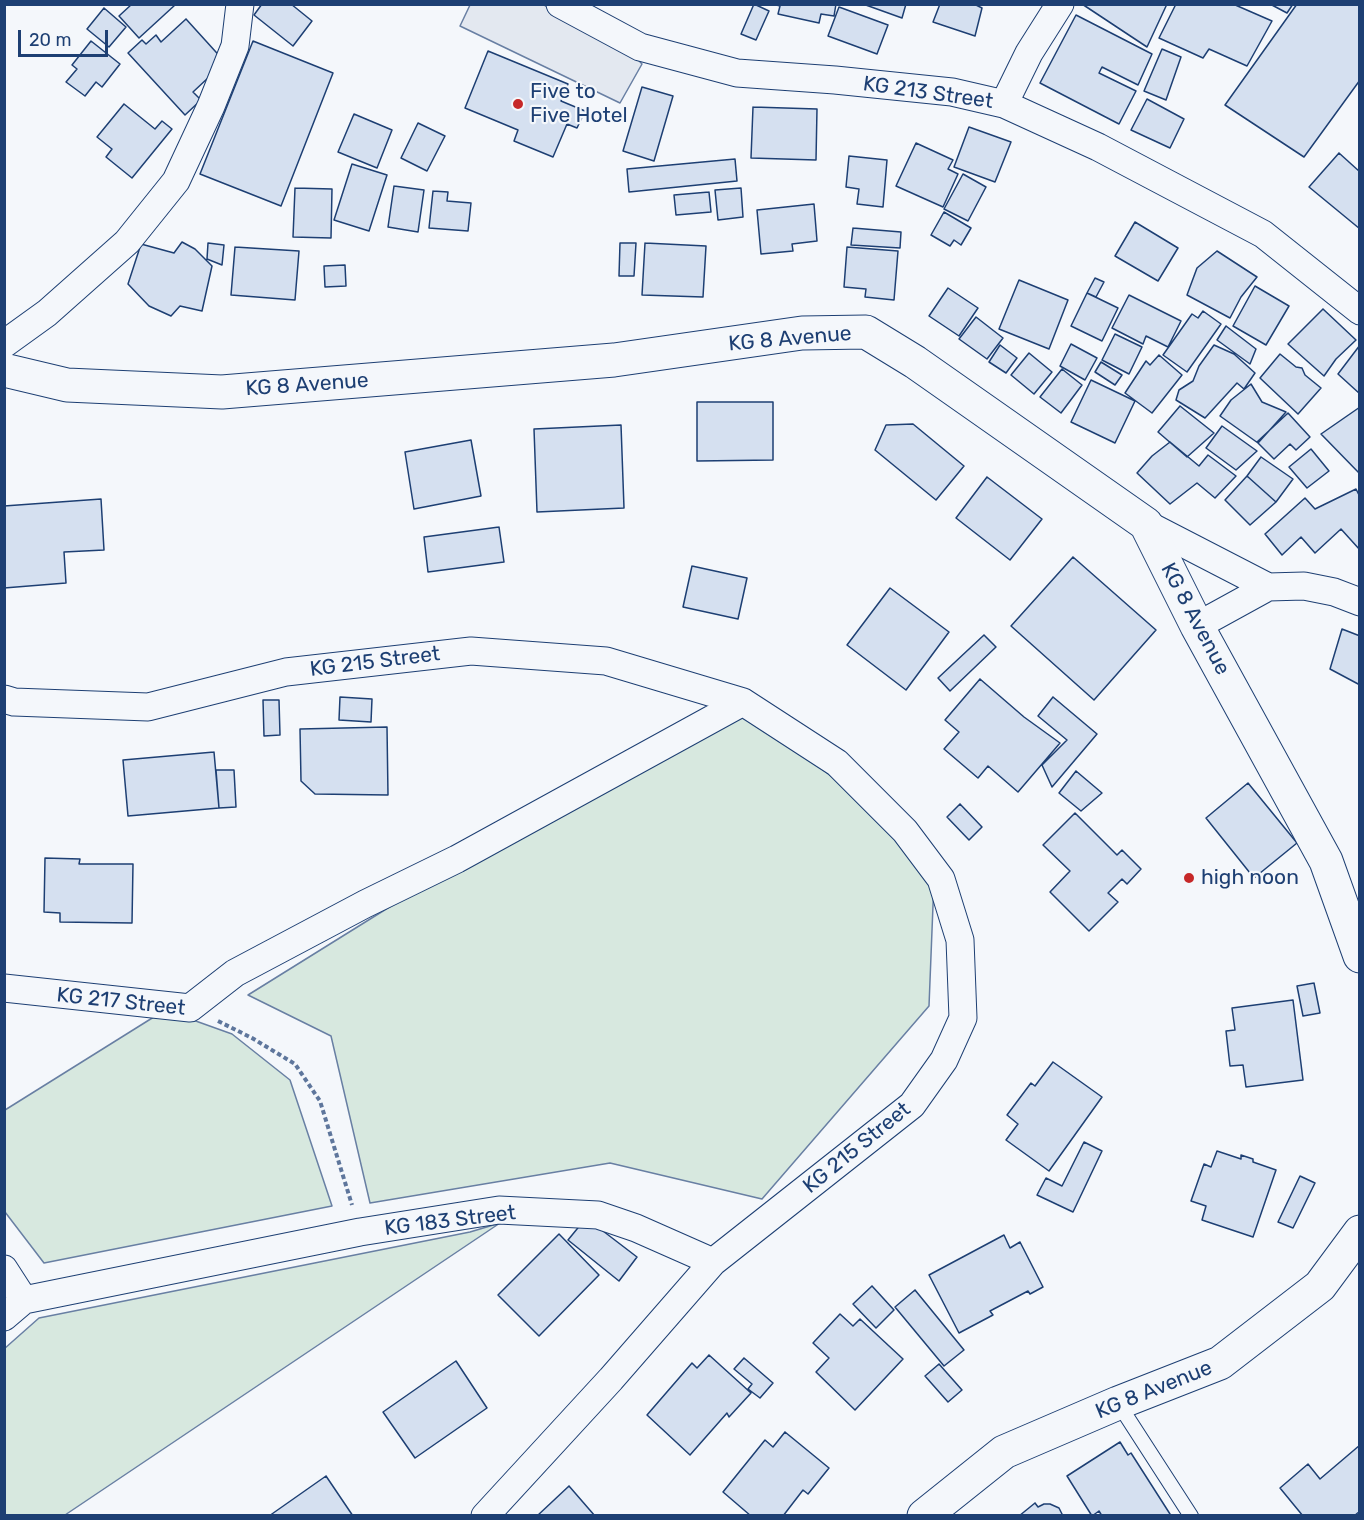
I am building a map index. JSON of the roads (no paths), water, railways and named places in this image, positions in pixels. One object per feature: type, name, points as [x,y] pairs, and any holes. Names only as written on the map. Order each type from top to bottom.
[{"type":"street","points":[[4,344],[47,313],[127,242],[176,181],[212,106],[235,46],[240,4]]},
{"type":"street","name":"KG 213 Street","points":[[560,4],[640,47],[737,74],[835,80],[952,92],[1004,104],[1098,147],[1263,234],[1359,311]]},
{"type":"street","points":[[1004,104],[1029,52],[1060,4]]},
{"type":"street","name":"KG 8 Avenue","points":[[4,370],[67,385],[222,392],[614,360],[802,333],[866,332],[915,362],[1146,524],[1197,626],[1326,861],[1359,956]]},
{"type":"street","points":[[1146,524],[1268,587]]},
{"type":"street","points":[[1197,626],[1268,587],[1304,586],[1334,592],[1359,602]]},
{"type":"street","name":"KG 215 Street","points":[[4,699],[14,702],[148,706],[286,672],[471,651],[606,661],[743,702],[837,763],[905,831],[941,879],[960,940],[963,1018],[944,1060],[912,1106],[712,1262]]},
{"type":"street","name":"KG 217 Street","points":[[4,988],[190,1008],[235,974],[365,904],[457,859],[743,702]]},
{"type":"street","name":"KG 183 Street","points":[[24,1300],[360,1232],[499,1210],[598,1215],[636,1228],[712,1262]]},
{"type":"street","name":"KG 8 Avenue","points":[[924,1515],[1004,1452],[1118,1403],[1220,1363],[1320,1286],[1359,1232]]},
{"type":"street","points":[[485,1515],[611,1379],[712,1262]]},
{"type":"street","points":[[4,1269],[24,1300],[4,1317]]},
{"type":"lane","points":[[1118,1403],[1191,1515]]},
{"type":"place","name":"Five to Five Hotel","points":[[518,104]]},
{"type":"place","name":"high noon","points":[[1189,878]]}]
